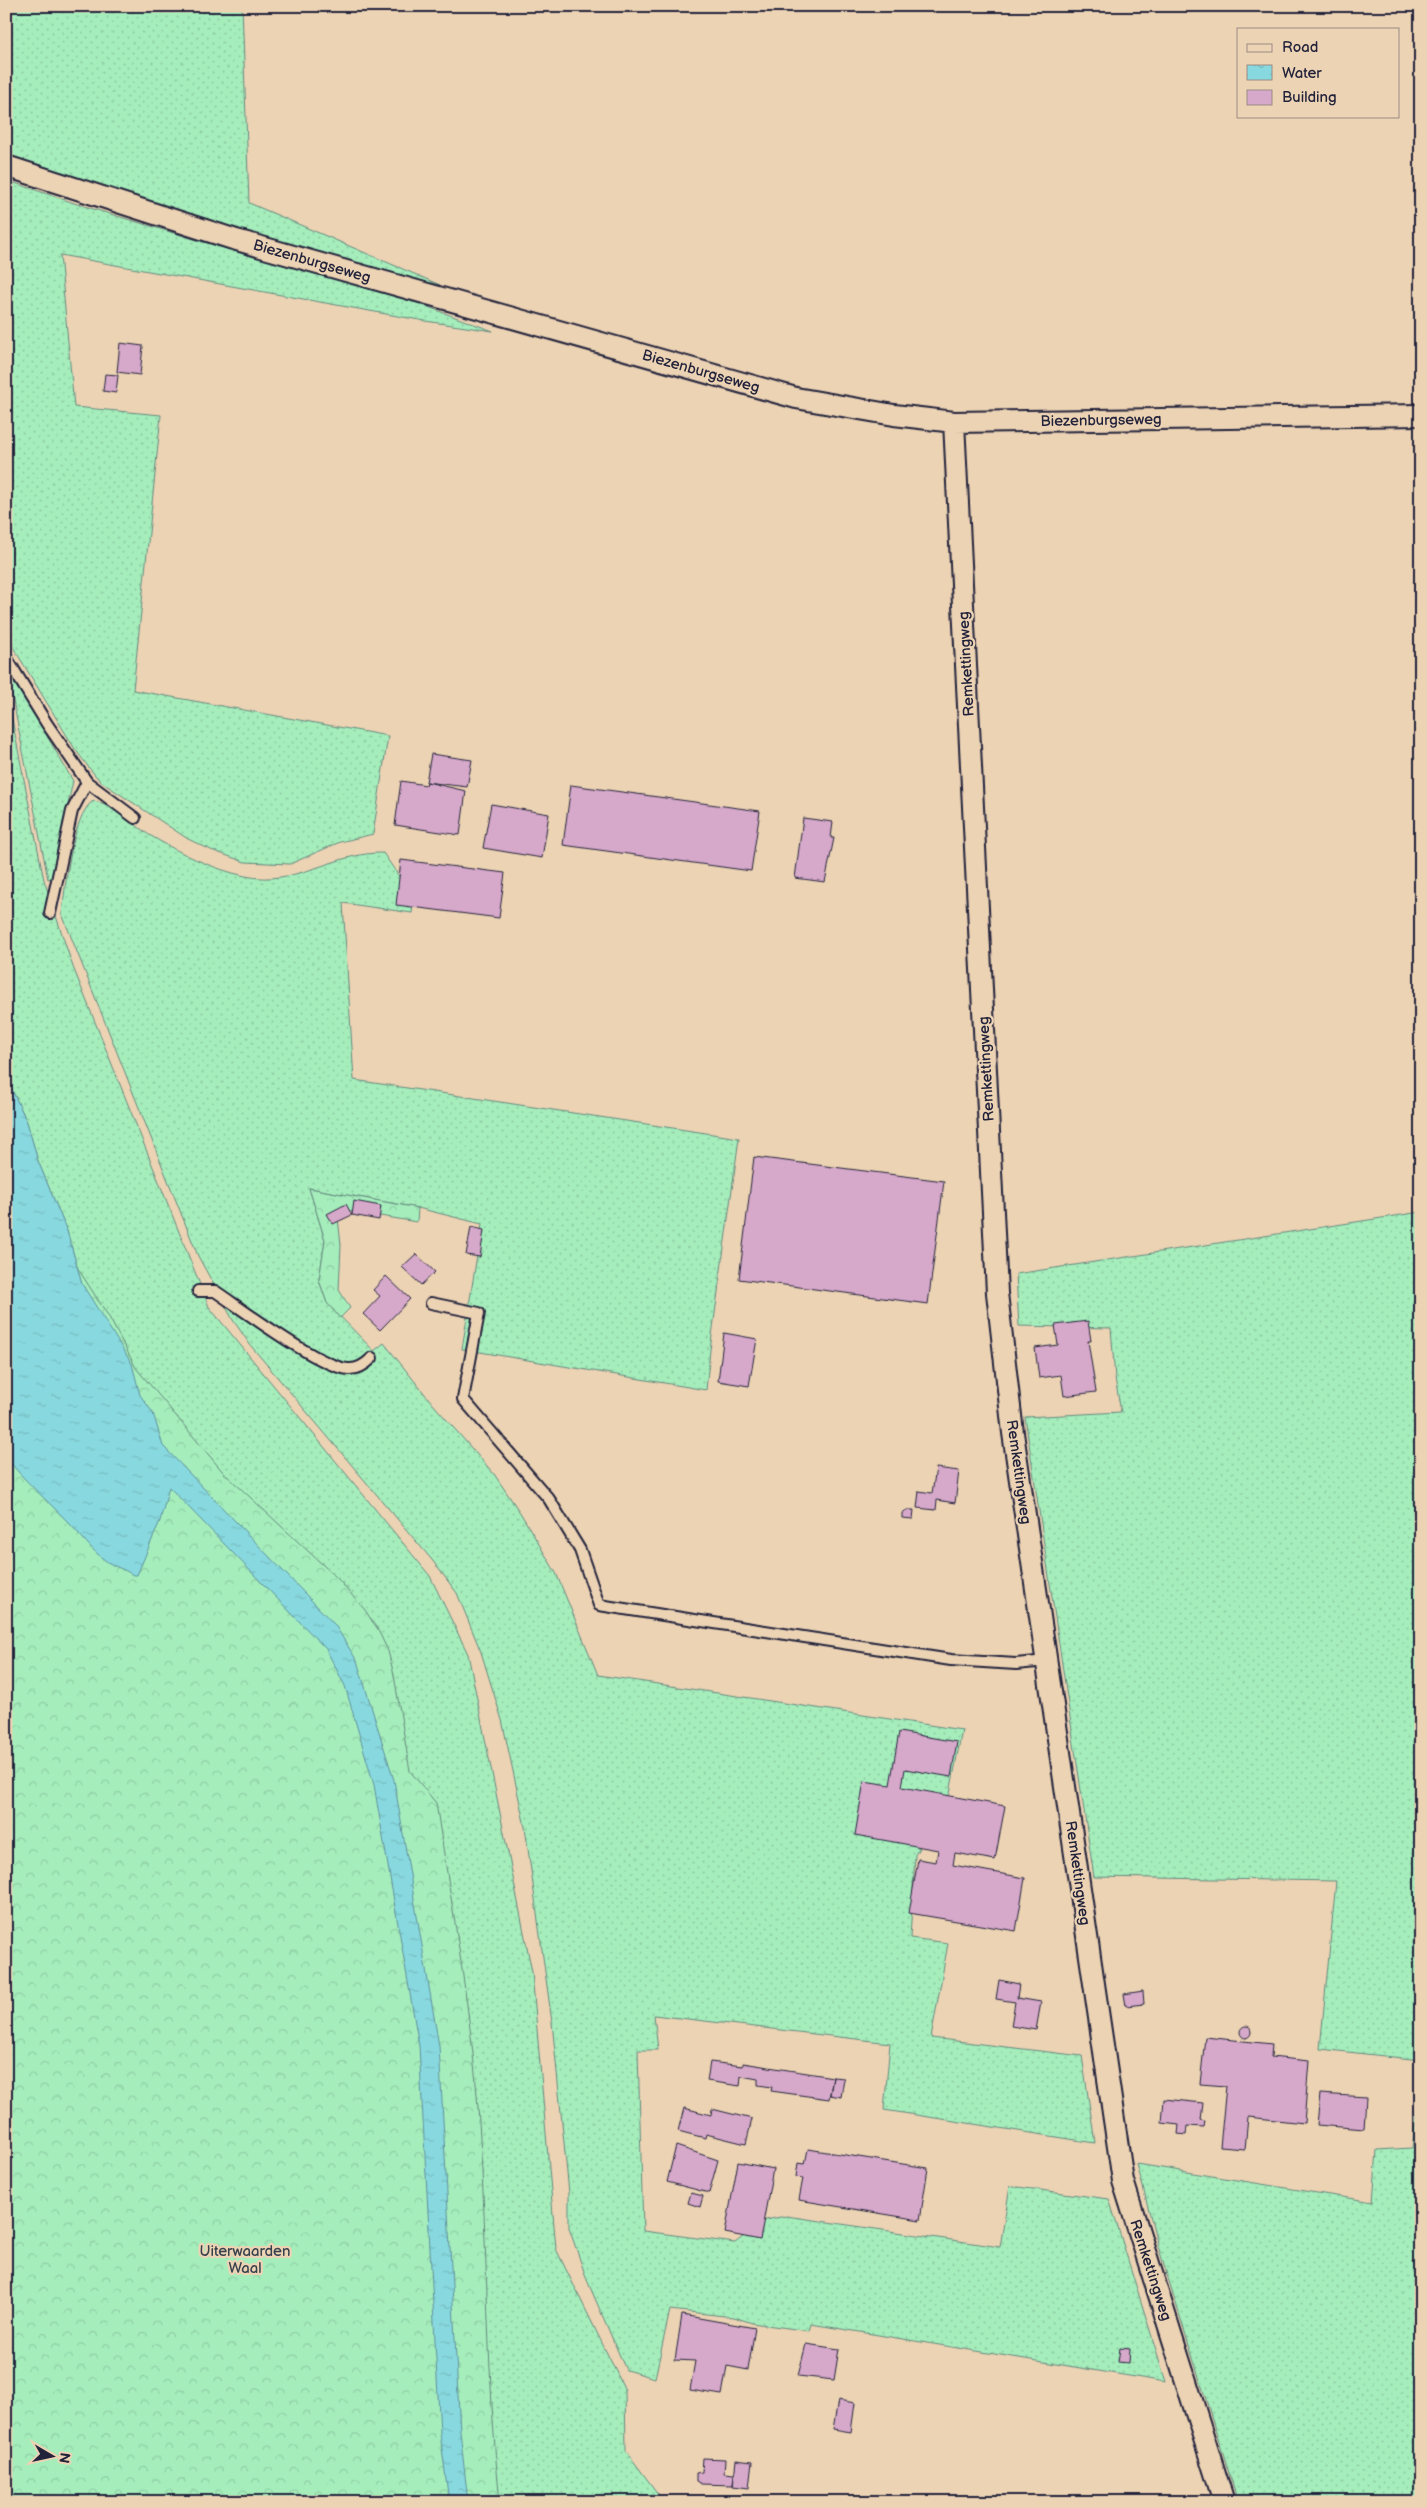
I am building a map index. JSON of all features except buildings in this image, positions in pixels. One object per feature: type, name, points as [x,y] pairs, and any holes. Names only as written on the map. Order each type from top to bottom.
[{"type":"street","name":"Biezenburgseweg","points":[[6,166],[233,239],[796,398],[894,415],[954,422],[1421,415]]},
{"type":"street","name":"Remkettingweg","points":[[954,422],[997,1293],[1013,1433],[1123,2181],[1224,2502]]},
{"type":"lane","points":[[6,657],[47,724],[87,782],[135,818]]},
{"type":"lane","points":[[50,913],[72,811],[87,782]]},
{"type":"lane","points":[[198,1291],[215,1291],[309,1353],[336,1367],[350,1370],[362,1367],[372,1358]]},
{"type":"lane","points":[[431,1303],[479,1313],[463,1399],[548,1500],[580,1550],[600,1605],[951,1660],[1016,1664],[1047,1662]]},
{"type":"green space","points":[[6,6],[242,6],[249,203],[440,285],[350,265],[6,160]]},
{"type":"green space","points":[[6,180],[77,204],[217,246],[382,290],[493,331],[425,321],[60,255],[74,407],[161,415],[133,690],[388,736],[373,834],[340,842],[290,864],[245,862],[211,850],[188,839],[100,781],[75,749],[13,647],[6,618]]},
{"type":"green space","points":[[8,675],[25,698],[73,781],[52,878],[48,879]]},
{"type":"green space","points":[[6,689],[44,880],[73,967],[209,1307],[430,1576],[468,1654],[532,1972],[556,2249],[625,2390],[626,2451],[664,2502],[468,2502],[163,1446],[82,1284],[67,1231],[38,1161],[27,1122],[6,1077]]},
{"type":"green space","points":[[93,801],[116,810],[151,836],[185,854],[208,865],[245,876],[281,877],[365,854],[383,853],[414,898],[412,913],[343,903],[354,1080],[739,1138],[706,1390],[462,1349],[482,1224],[418,1208],[309,1188],[325,1240],[319,1280],[327,1303],[374,1351],[384,1343],[432,1403],[494,1474],[521,1514],[556,1573],[598,1675],[962,1730],[950,1793],[915,1855],[910,1938],[948,1943],[931,2038],[1082,2056],[1095,2143],[884,2110],[890,2043],[654,2015],[658,2050],[638,2050],[643,2231],[735,2243],[765,2220],[786,2216],[1000,2247],[1010,2186],[1109,2199],[1166,2382],[811,2324],[809,2331],[752,2323],[734,2317],[670,2310],[655,2378],[626,2370],[587,2280],[569,2228],[569,2193],[552,2022],[525,1827],[502,1720],[481,1652],[457,1593],[432,1560],[251,1346],[233,1320],[198,1256],[62,914],[75,836],[86,809]]},
{"type":"green space","name":"Uiterwaarden Waal","points":[[6,1108],[73,1261],[109,1317],[136,1368],[223,1472],[337,1578],[365,1610],[388,1651],[394,1675],[410,1771],[436,1803],[467,2001],[479,2121],[492,2407],[500,2502],[6,2502]]},
{"type":"green space","points":[[309,1188],[418,1208],[417,1222],[337,1209],[341,1245],[339,1290],[350,1308],[340,1318],[327,1303],[319,1280],[325,1240]]},
{"type":"green space","points":[[1421,1212],[1421,2060],[1320,2049],[1336,1881],[1094,1877],[1025,1417],[1121,1412],[1115,1378],[1111,1328],[1019,1326],[1016,1274]]},
{"type":"green space","points":[[1421,2078],[1421,2502],[1238,2502],[1158,2246],[1137,2164],[1373,2202],[1377,2150],[1412,2148]]},
{"type":"water","points":[[6,1077],[27,1122],[38,1161],[67,1231],[82,1284],[132,1364],[140,1395],[153,1413],[163,1446],[335,1625],[357,1661],[394,1780],[439,2046],[460,2431],[468,2502],[449,2502],[440,2433],[419,2046],[374,1785],[345,1686],[326,1649],[169,1487],[160,1521],[137,1575],[133,1575],[101,1557],[20,1474],[6,1457]]}]
